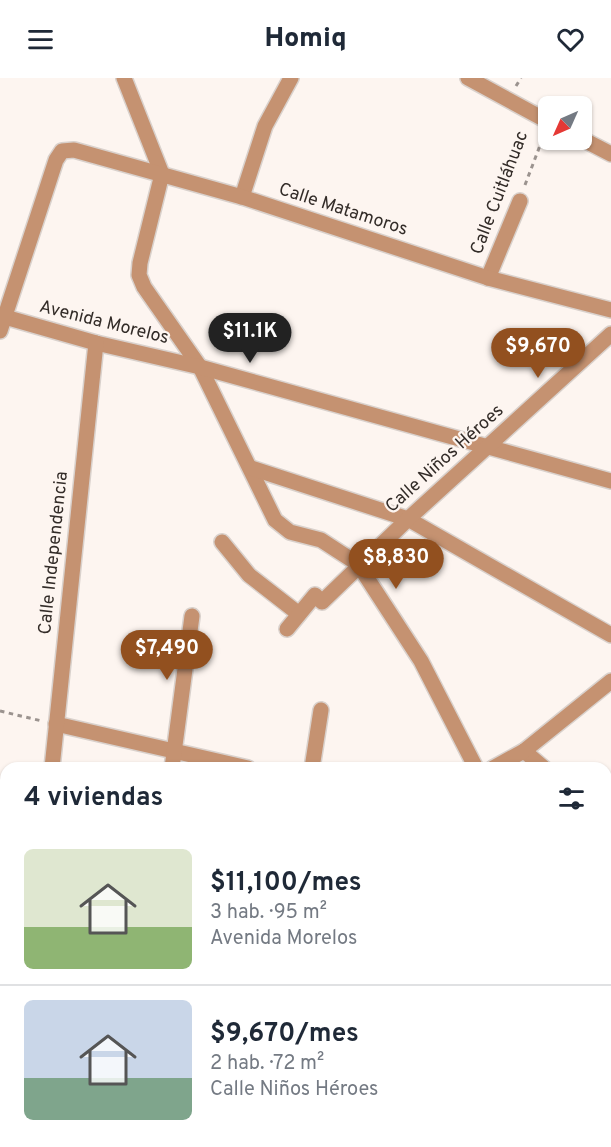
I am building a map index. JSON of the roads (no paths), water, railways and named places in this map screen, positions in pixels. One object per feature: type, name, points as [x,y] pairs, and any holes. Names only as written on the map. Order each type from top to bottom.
[{"type":"street","points":[[124,78],[162,174],[139,275],[144,287],[200,367],[251,468],[274,520],[282,529],[321,540],[358,564],[421,661],[473,762]]},
{"type":"street","points":[[242,198],[266,126],[291,78]]},
{"type":"street","points":[[468,78],[538,116]]},
{"type":"street","points":[[592,144],[611,154]]},
{"type":"street","name":"Calle Matamoros","points":[[2,324],[56,160],[62,151],[74,150],[242,198],[488,278],[611,310]]},
{"type":"street","name":"Calle Cuitláhuac","points":[[488,278],[519,201]]},
{"type":"street","name":"Avenida Morelos","points":[[2,324],[200,367],[611,481]]},
{"type":"street","name":"Calle Niños Héroes","points":[[299,614],[315,595],[322,602],[358,564],[611,334]]},
{"type":"street","name":"Calle Independencia","points":[[53,762],[96,343]]},
{"type":"street","points":[[251,468],[408,519],[611,635]]},
{"type":"street","points":[[222,542],[249,574],[299,614],[287,629]]},
{"type":"street","points":[[173,762],[192,616]]},
{"type":"street","points":[[505,762],[524,752],[611,681]]},
{"type":"street","points":[[313,762],[321,710]]},
{"type":"street","points":[[56,724],[223,762]]},
{"type":"street","points":[[524,752],[536,762]]}]
